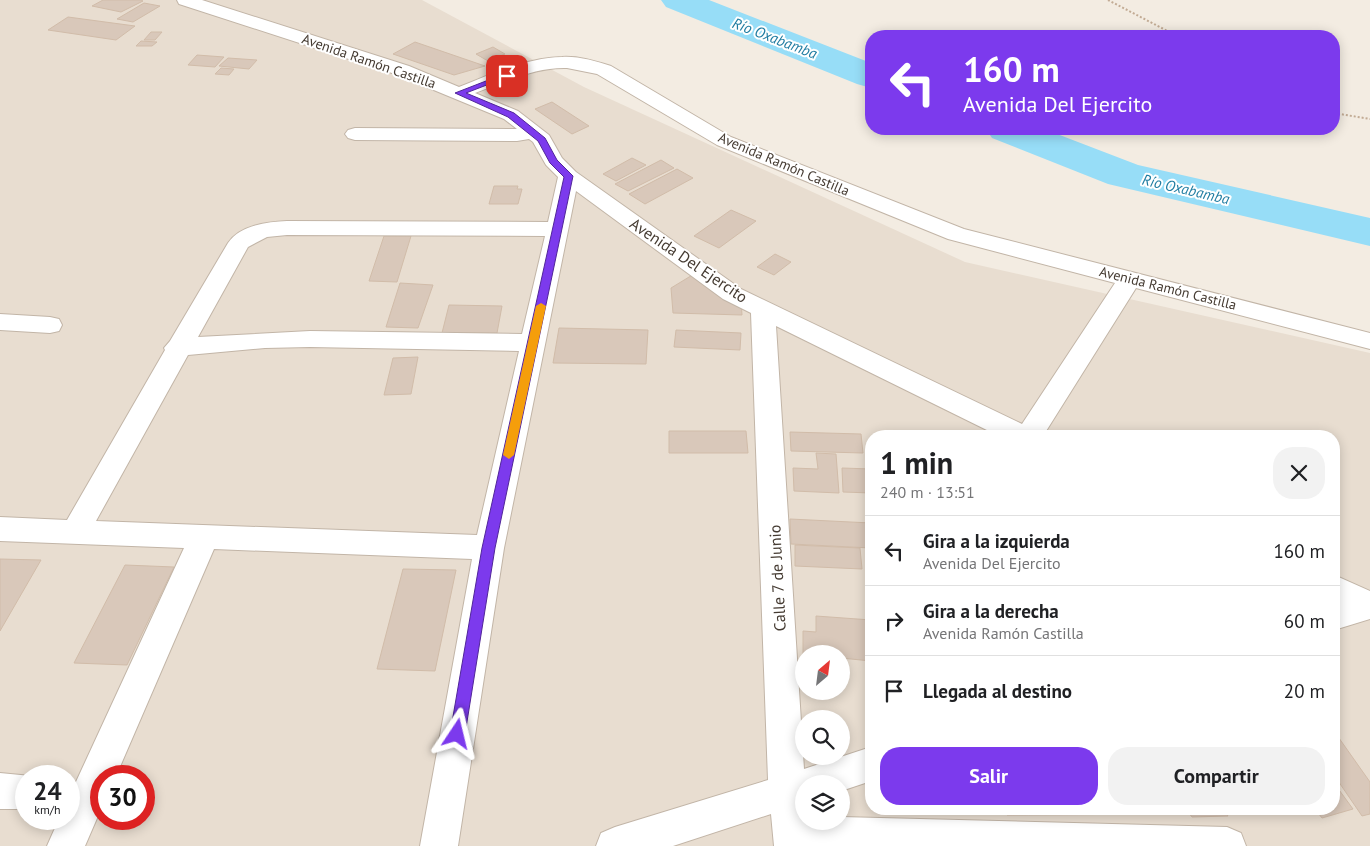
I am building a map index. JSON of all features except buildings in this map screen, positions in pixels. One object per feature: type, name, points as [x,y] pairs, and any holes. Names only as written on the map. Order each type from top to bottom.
[{"type":"street","name":"Avenida Ramón Castilla","points":[[185,0],[402,70],[459,93],[538,65],[564,62],[591,66],[604,70],[724,141],[956,234],[1370,341]]},
{"type":"street","name":"Avenida Del Ejercito","points":[[459,93],[511,115],[542,139],[553,161],[569,176],[732,294],[1011,430]]},
{"type":"street","points":[[355,134],[517,135],[533,132]]},
{"type":"street","points":[[439,846],[488,548],[569,176]]},
{"type":"street","points":[[75,532],[177,348],[238,243],[256,231],[287,228],[557,229]]},
{"type":"street","points":[[1033,430],[1130,278]]},
{"type":"street","name":"Calle 7 de Junio","points":[[763,309],[799,775]]},
{"type":"street","points":[[0,322],[50,325]]},
{"type":"street","points":[[177,348],[201,344],[293,339],[533,343]]},
{"type":"street","points":[[0,529],[488,548]]},
{"type":"street","points":[[80,791],[204,537]]},
{"type":"street","points":[[1340,591],[1369,606]]},
{"type":"street","points":[[1340,615],[1369,606]]},
{"type":"street","points":[[837,775],[865,766]]},
{"type":"street","points":[[615,846],[795,789]]},
{"type":"street","points":[[0,791],[15,792]]},
{"type":"street","name":"Calle 7 de Junio","points":[[792,840],[795,820]]},
{"type":"street","points":[[66,846],[70,830]]},
{"type":"street","points":[[792,840],[1226,846]]},
{"type":"path","points":[[1108,0],[1166,30]]},
{"type":"path","points":[[1340,114],[1370,119]]},
{"type":"shaded area","points":[[0,0],[422,0],[584,87],[965,262],[1370,353],[1370,846],[0,846]]},
{"type":"waterway","name":"Río Oxabamba","points":[[678,0],[865,74]]},
{"type":"waterway","name":"Río Oxabamba","points":[[1022,135],[1124,175],[1370,232]]},
{"type":"slow traffic","points":[[509,455],[541,306]]},
{"type":"route","points":[[457,734],[488,548],[569,176],[553,161],[542,139],[511,115],[459,93],[507,76]]}]
